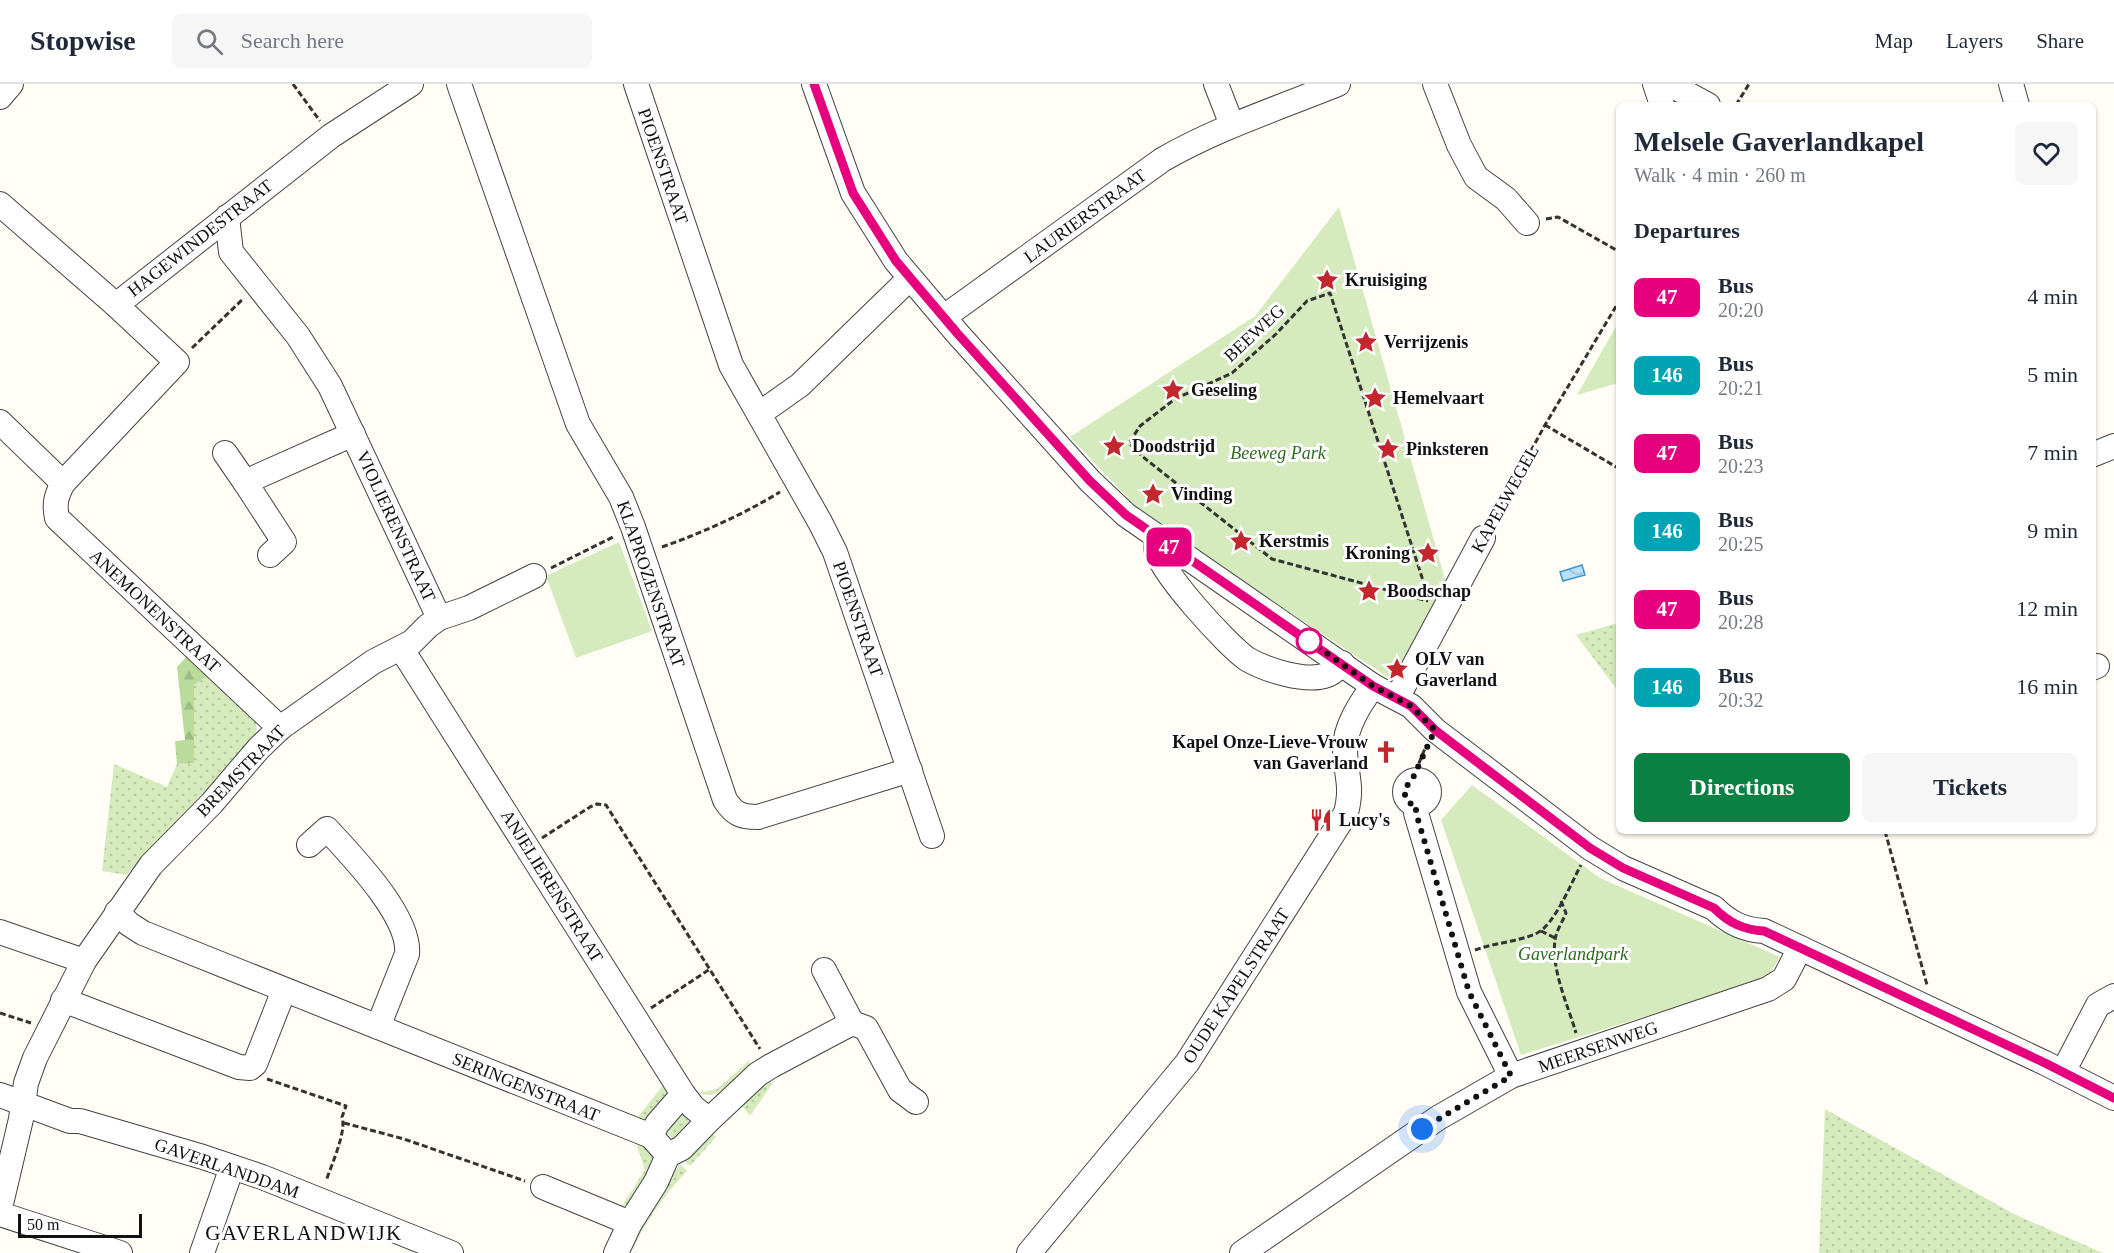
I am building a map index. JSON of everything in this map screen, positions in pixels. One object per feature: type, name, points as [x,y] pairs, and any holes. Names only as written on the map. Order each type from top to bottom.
[{"type":"street","points":[[0,97],[11,84]]},
{"type":"street","name":"HAGEWINDESTRAAT","points":[[0,204],[116,305],[331,136],[411,84]]},
{"type":"street","name":"KLAPROZENSTRAAT","points":[[459,84],[578,424],[621,497],[633,527],[725,800],[732,812],[745,817],[758,817],[910,770]]},
{"type":"street","name":"PIOENSTRAAT","points":[[636,84],[731,365],[835,552],[932,836]]},
{"type":"street","points":[[814,84],[853,193],[896,261],[1090,481],[1126,515],[1373,686],[1411,706],[1435,730],[1590,848],[1623,868],[1714,908],[1725,919],[1749,930],[1764,931],[2114,1098]]},
{"type":"street","points":[[1216,84],[1232,125]]},
{"type":"street","name":"LAURIERSTRAAT","points":[[944,317],[1162,160],[1185,146],[1232,125],[1271,112],[1338,84]]},
{"type":"street","points":[[1435,84],[1459,145],[1476,177],[1506,199],[1527,223]]},
{"type":"street","points":[[1655,84],[1661,102]]},
{"type":"street","points":[[1669,84],[1702,102]]},
{"type":"street","points":[[2011,84],[2016,102]]},
{"type":"street","name":"VIOLIERENSTRAAT","points":[[227,217],[231,252],[298,336],[330,386],[439,618]]},
{"type":"street","points":[[759,414],[800,385],[910,278]]},
{"type":"street","points":[[116,305],[177,362]]},
{"type":"street","name":"ANEMONENSTRAAT","points":[[177,362],[63,483],[55,506],[57,518],[280,728]]},
{"type":"street","points":[[0,422],[63,483]]},
{"type":"street","name":"VIOLIERENSTRAAT","points":[[245,482],[353,434]]},
{"type":"street","points":[[2096,453],[2114,446]]},
{"type":"street","points":[[225,453],[284,543],[270,555]]},
{"type":"street","name":"KAPELWEGEL","points":[[1397,698],[1483,538]]},
{"type":"street","points":[[1158,539],[1156,549],[1159,557],[1178,586],[1206,620],[1246,658],[1273,671],[1295,676],[1326,676],[1342,663]]},
{"type":"street","name":"BREMSTRAAT","points":[[0,1208],[21,1119],[26,1083],[32,1066],[84,961],[151,865],[212,803],[259,748],[280,728],[373,662],[412,642],[439,618],[469,608],[534,576]]},
{"type":"street","name":"ANJELIERENSTRAAT","points":[[401,648],[683,1094],[693,1107],[709,1120]]},
{"type":"street","name":"OUDE KAPELSTRAAT","points":[[1029,1253],[1187,1063],[1346,813],[1350,789],[1345,748],[1354,717],[1373,686]]},
{"type":"street","points":[[1412,780],[1419,780],[1426,784],[1429,790],[1426,800],[1416,805],[1416,813],[1444,914],[1469,992],[1511,1076]]},
{"type":"street","points":[[318,831],[350,853],[374,883],[405,933],[408,944],[407,954],[378,1027]]},
{"type":"street","name":"SERINGENSTRAAT","points":[[117,912],[143,933],[651,1136],[668,1155]]},
{"type":"street","points":[[0,932],[84,961]]},
{"type":"street","name":"MEERSENWEG","points":[[1242,1253],[1438,1118],[1511,1076],[1768,989],[1784,978],[1800,948]]},
{"type":"street","points":[[825,970],[852,1023],[866,1028],[900,1090],[916,1102]]},
{"type":"street","points":[[63,1000],[239,1067],[250,1068],[255,1064],[284,990]]},
{"type":"street","points":[[2063,1072],[2098,1005],[2114,996]]},
{"type":"street","points":[[616,1253],[630,1223],[656,1182],[668,1155],[682,1148],[758,1074],[852,1023]]},
{"type":"street","points":[[651,1136],[657,1124],[683,1094]]},
{"type":"street","name":"GAVERLANDDAM","points":[[0,1095],[70,1121],[80,1121],[232,1167],[320,1199],[422,1247],[451,1253]]},
{"type":"street","points":[[202,1253],[232,1167]]},
{"type":"street","points":[[543,1187],[630,1223]]},
{"type":"street","points":[[0,1214],[120,1253]]},
{"type":"path","points":[[293,84],[331,136]]},
{"type":"path","points":[[1738,102],[1749,84]]},
{"type":"path","points":[[1527,223],[1558,217],[1616,250]]},
{"type":"path","points":[[177,362],[258,285]]},
{"type":"path","name":"BEEWEG","points":[[1330,293],[1430,602],[1272,559],[1143,457],[1130,443],[1140,426],[1175,399],[1232,373],[1276,334],[1307,301],[1330,293]]},
{"type":"path","name":"KAPELWEGEL","points":[[1483,538],[1545,425],[1616,306]]},
{"type":"path","points":[[1545,425],[1616,467]]},
{"type":"path","points":[[642,554],[704,532],[753,509],[797,481]]},
{"type":"path","points":[[534,576],[633,527]]},
{"type":"path","points":[[1412,780],[1435,730]]},
{"type":"path","points":[[527,847],[590,807],[597,804],[606,805],[771,1066]]},
{"type":"path","points":[[1886,834],[1935,1012]]},
{"type":"path","points":[[1459,955],[1541,931],[1554,914],[1590,848]]},
{"type":"path","points":[[1561,901],[1566,913],[1555,938],[1557,969],[1579,1041]]},
{"type":"path","points":[[1541,931],[1555,938]]},
{"type":"path","points":[[636,1018],[710,969]]},
{"type":"path","points":[[0,1013],[50,1029]]},
{"type":"path","points":[[250,1068],[254,1075],[346,1106],[342,1118],[344,1123],[320,1199]]},
{"type":"path","points":[[344,1123],[404,1139],[543,1187]]},
{"type":"green space","name":"Beeweg Park","points":[[1339,207],[1447,586],[1395,682],[1146,517],[1070,437],[1255,316]]},
{"type":"green space","points":[[1616,327],[1616,384],[1577,395]]},
{"type":"green space","points":[[619,542],[652,631],[576,658],[546,576]]},
{"type":"green space","points":[[1616,624],[1616,688],[1576,635]]},
{"type":"green space","points":[[188,655],[210,674],[194,685],[194,763],[177,764],[175,741],[185,740],[177,667]]},
{"type":"green space","points":[[210,674],[255,716],[257,729],[254,739],[126,875],[102,871],[114,764],[167,787],[177,764],[194,763],[194,685]]},
{"type":"green space","name":"Gaverlandpark","points":[[1472,785],[1600,878],[1780,957],[1766,979],[1521,1055],[1441,820]]},
{"type":"green space","points":[[750,1060],[749,1068],[719,1092],[705,1095],[697,1093],[717,1089]]},
{"type":"green space","points":[[764,1078],[772,1084],[750,1116],[739,1102]]},
{"type":"green space","points":[[667,1080],[666,1097],[645,1121],[634,1122]]},
{"type":"green space","points":[[1825,1109],[2014,1214],[2103,1253],[1819,1253]]},
{"type":"green space","points":[[681,1112],[689,1118],[689,1123],[679,1137],[672,1138],[665,1127]]},
{"type":"green space","points":[[709,1131],[716,1137],[690,1166],[683,1160]]},
{"type":"green space","points":[[639,1142],[653,1154],[655,1161],[629,1204],[622,1206],[645,1170],[637,1146]]},
{"type":"green space","points":[[680,1164],[687,1171],[657,1208],[633,1249],[628,1247],[659,1192]]},
{"type":"water","points":[[1582,565],[1585,575],[1563,581],[1560,572]]},
{"type":"bus line","name":"47","points":[[814,84],[853,193],[896,261],[957,333],[1090,481],[1126,515],[1373,686],[1411,706],[1435,730],[1515,792],[1590,848],[1623,868],[1714,908],[1725,919],[1749,930],[1764,931],[1976,1030],[2114,1098]]},
{"type":"place","name":"Kruisiging","points":[[1327,280]]},
{"type":"place","name":"Verrijzenis","points":[[1366,342]]},
{"type":"place","name":"Geseling","points":[[1173,390]]},
{"type":"place","name":"Hemelvaart","points":[[1375,398]]},
{"type":"place","name":"Doodstrijd","points":[[1114,446]]},
{"type":"place","name":"Pinksteren","points":[[1388,449]]},
{"type":"place","name":"Vinding","points":[[1153,494]]},
{"type":"place","name":"Kerstmis","points":[[1241,541]]},
{"type":"place","name":"Kroning","points":[[1428,553]]},
{"type":"place","name":"Boodschap","points":[[1369,591]]},
{"type":"place","name":"OLV van Gaverland","points":[[1397,669]]},
{"type":"place","name":"Kapel Onze-Lieve-Vrouw van Gaverland","points":[[1386,752]]},
{"type":"place","name":"Lucy's","points":[[1321,820]]},
{"type":"district","name":"GAVERLANDWIJK","points":[[304,1233]]},
{"type":"route","points":[[1309,641],[1305,638],[1373,686],[1411,706],[1435,730],[1412,780],[1405,788],[1405,797],[1411,804],[1416,805],[1416,813],[1469,992],[1511,1076],[1422,1129]]}]
